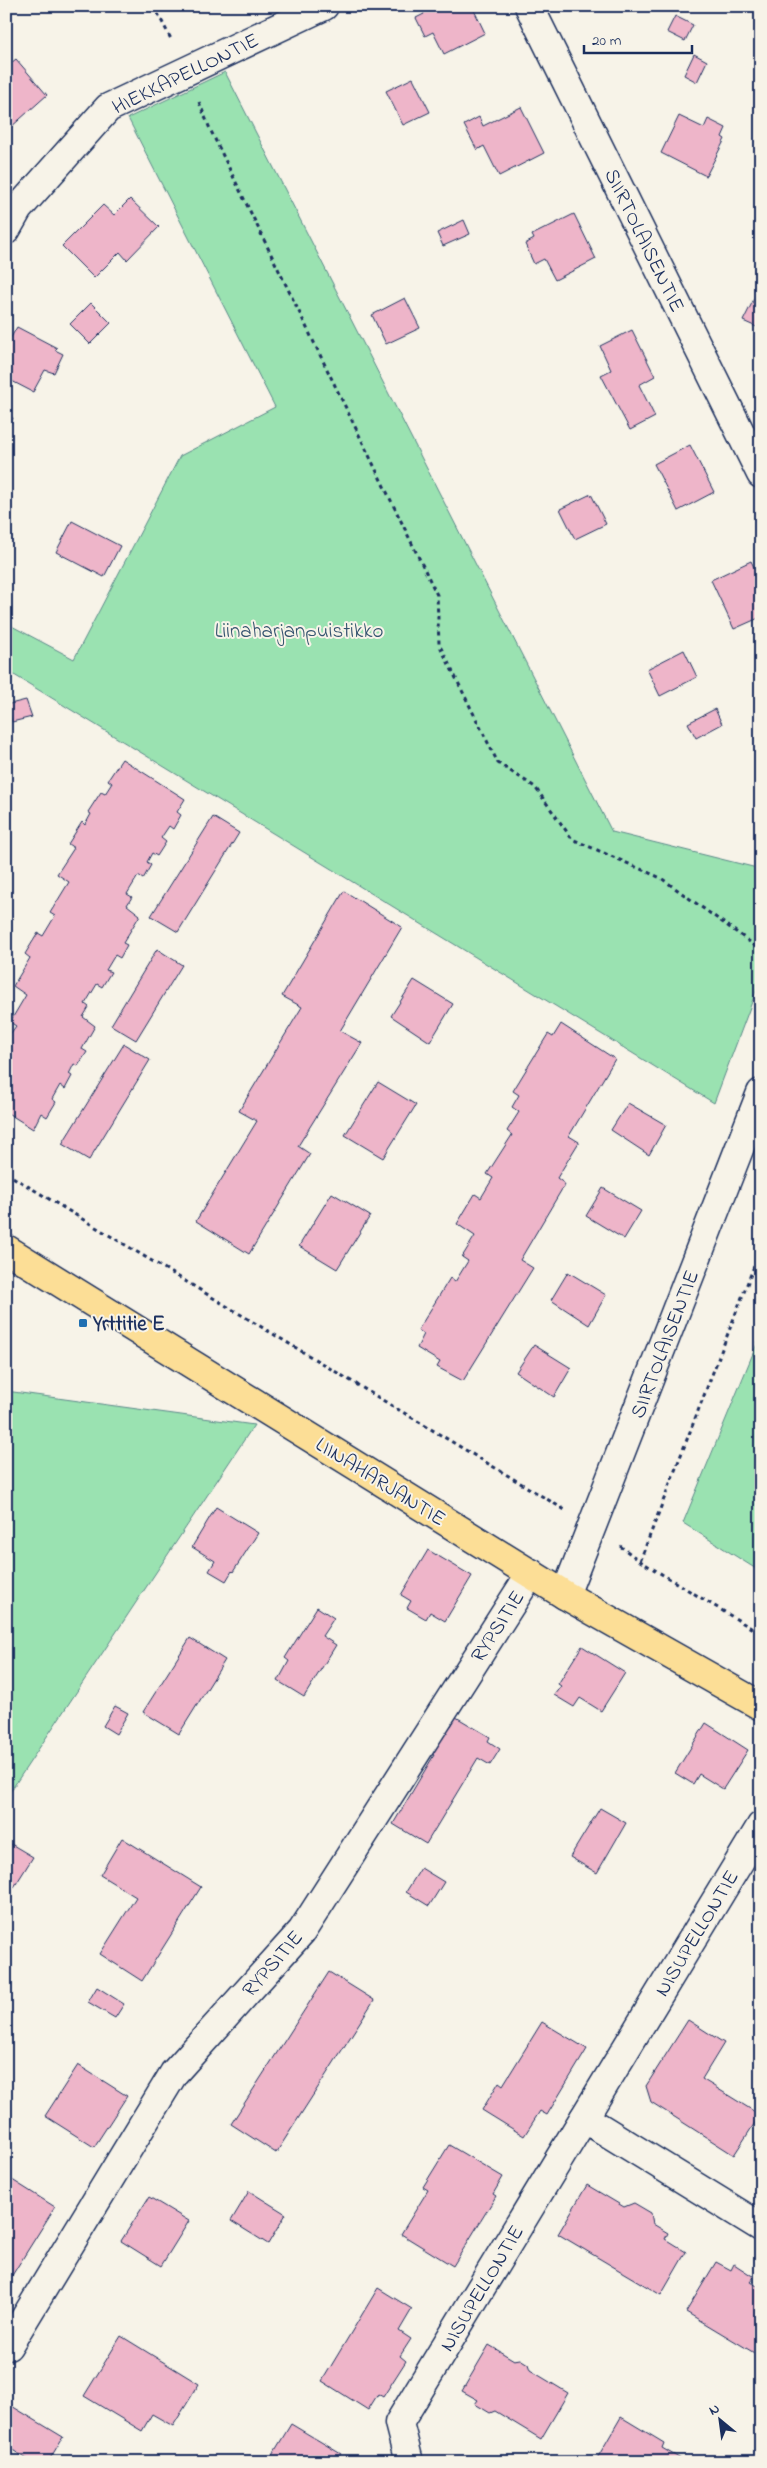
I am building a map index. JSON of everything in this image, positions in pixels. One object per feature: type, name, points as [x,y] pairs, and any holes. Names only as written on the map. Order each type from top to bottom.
[{"type":"main road","name":"LIINAHARJANTIE","points":[[6,1249],[565,1595],[761,1706]]},
{"type":"street","name":"HIEKKAPELLONTIE","points":[[6,230],[18,209],[108,108],[324,6]]},
{"type":"street","name":"SIIRTOLAISENTIE","points":[[529,6],[761,474]]},
{"type":"street","name":"SIIRTOLAISENTIE","points":[[565,1595],[761,1093]]},
{"type":"street","name":"RYPSITIE","points":[[8,2346],[174,2073],[302,1931],[531,1574]]},
{"type":"street","name":"NISUPELLONTIE","points":[[409,2462],[399,2424],[761,1826]]},
{"type":"street","points":[[584,2118],[761,2227]]},
{"type":"path","points":[[154,6],[187,71],[210,129],[437,595],[439,644],[498,762],[535,787],[572,839],[661,878],[761,950]]},
{"type":"path","points":[[6,1173],[593,1527],[640,1561],[761,1634]]},
{"type":"path","points":[[640,1561],[761,1248]]},
{"type":"green space","name":"Liinaharjanpuistikko","points":[[225,72],[612,832],[761,869],[761,978],[714,1103],[6,670],[6,623],[74,659],[180,456],[275,407],[128,118]]},
{"type":"green space","points":[[761,1334],[761,1572],[683,1523]]},
{"type":"green space","points":[[6,1391],[254,1425],[6,1798]]},
{"type":"building","points":[[421,6],[472,6],[485,33],[444,54],[433,32],[425,36],[416,18],[424,14]]},
{"type":"building","points":[[675,16],[693,25],[685,41],[667,32]]},
{"type":"building","points":[[694,54],[707,61],[697,82],[684,75]]},
{"type":"building","points":[[16,59],[47,95],[10,128],[6,124],[6,67]]},
{"type":"building","points":[[413,78],[430,112],[403,125],[386,91]]},
{"type":"building","points":[[521,107],[544,153],[499,176],[484,146],[477,150],[464,125],[479,117],[483,126]]},
{"type":"building","points":[[679,116],[704,128],[708,119],[726,128],[722,137],[725,139],[706,176],[661,153]]},
{"type":"building","points":[[130,199],[159,227],[127,260],[120,252],[94,278],[62,246],[103,205],[114,215]]},
{"type":"building","points":[[574,214],[596,259],[555,280],[544,259],[534,264],[525,244],[534,239],[532,235]]},
{"type":"building","points":[[464,220],[470,234],[443,246],[437,233]]},
{"type":"building","points":[[761,285],[761,329],[743,321]]},
{"type":"building","points":[[405,298],[420,328],[386,344],[372,315]]},
{"type":"building","points":[[91,303],[111,323],[90,344],[70,324]]},
{"type":"building","points":[[17,327],[57,348],[55,350],[63,354],[54,373],[45,370],[33,392],[6,378],[6,346]]},
{"type":"building","points":[[632,330],[655,376],[639,385],[655,417],[630,430],[601,375],[611,370],[600,346]]},
{"type":"building","points":[[6,415],[13,418],[6,433]]},
{"type":"building","points":[[690,445],[714,492],[678,511],[654,464]]},
{"type":"building","points":[[591,494],[606,524],[575,539],[560,509]]},
{"type":"building","points":[[72,521],[120,546],[104,577],[56,552]]},
{"type":"building","points":[[751,561],[761,581],[761,617],[734,629],[711,580]]},
{"type":"building","points":[[684,650],[697,677],[660,696],[647,669]]},
{"type":"building","points":[[761,699],[761,710],[756,701]]},
{"type":"building","points":[[26,700],[32,717],[12,722],[6,705]]},
{"type":"building","points":[[715,709],[722,724],[696,738],[688,723]]},
{"type":"building","points":[[122,759],[185,799],[177,812],[181,815],[173,829],[169,826],[161,838],[166,842],[157,856],[152,853],[147,862],[151,865],[143,879],[138,876],[127,894],[132,897],[127,905],[140,915],[123,943],[127,945],[120,958],[115,955],[106,970],[111,972],[102,987],[97,984],[85,1004],[89,1007],[83,1017],[95,1026],[82,1049],[87,1052],[78,1066],[74,1064],[69,1074],[72,1076],[65,1089],[60,1085],[52,1099],[56,1102],[47,1117],[41,1113],[33,1129],[6,1112],[6,1036],[8,1037],[16,1026],[10,1022],[26,995],[13,986],[30,958],[25,954],[38,933],[43,936],[55,916],[50,913],[69,882],[57,874],[74,848],[68,844],[82,822],[85,825],[91,814],[88,812],[101,792],[105,794],[112,783],[108,780]]},
{"type":"building","points":[[213,817],[239,833],[178,932],[151,916]]},
{"type":"building","points":[[344,891],[402,927],[340,1031],[362,1043],[298,1146],[310,1154],[249,1254],[196,1221],[257,1121],[239,1111],[302,1007],[282,996]]},
{"type":"building","points":[[157,949],[182,965],[136,1040],[111,1025]]},
{"type":"building","points":[[414,980],[453,1004],[430,1042],[391,1016]]},
{"type":"building","points":[[561,1024],[615,1059],[569,1136],[579,1142],[557,1178],[565,1184],[520,1260],[533,1268],[463,1381],[437,1367],[440,1362],[417,1348],[424,1334],[418,1330],[450,1278],[455,1282],[468,1261],[462,1257],[475,1236],[457,1224],[475,1194],[481,1198],[493,1178],[487,1174],[512,1135],[507,1131],[519,1112],[512,1107],[519,1095],[513,1091],[548,1034],[553,1037]]},
{"type":"building","points":[[124,1044],[150,1060],[89,1160],[62,1144]]},
{"type":"building","points":[[378,1082],[416,1105],[383,1158],[345,1135]]},
{"type":"building","points":[[628,1103],[666,1125],[649,1155],[611,1130]]},
{"type":"building","points":[[603,1188],[641,1211],[624,1239],[586,1216]]},
{"type":"building","points":[[332,1193],[370,1216],[337,1269],[299,1246]]},
{"type":"building","points":[[568,1272],[606,1295],[589,1325],[551,1300]]},
{"type":"building","points":[[534,1345],[571,1368],[554,1397],[516,1372]]},
{"type":"building","points":[[216,1507],[258,1533],[226,1581],[209,1571],[215,1561],[192,1547]]},
{"type":"building","points":[[428,1550],[472,1576],[445,1621],[430,1612],[426,1619],[407,1608],[411,1601],[401,1595]]},
{"type":"building","points":[[317,1607],[334,1618],[322,1636],[336,1645],[304,1697],[278,1681],[289,1661],[285,1658]]},
{"type":"building","points":[[190,1638],[225,1660],[179,1734],[143,1712]]},
{"type":"building","points":[[582,1646],[625,1673],[601,1711],[580,1698],[574,1707],[554,1695],[561,1686],[558,1684]]},
{"type":"building","points":[[115,1706],[128,1713],[116,1734],[103,1726]]},
{"type":"building","points":[[456,1717],[490,1737],[488,1741],[500,1749],[490,1765],[478,1758],[426,1844],[393,1824],[434,1755],[429,1752],[446,1724],[451,1726]]},
{"type":"building","points":[[706,1723],[748,1750],[723,1789],[699,1774],[693,1784],[675,1773]]},
{"type":"building","points":[[600,1808],[626,1823],[597,1873],[570,1857]]},
{"type":"building","points":[[122,1838],[201,1887],[142,1981],[100,1954],[136,1897],[100,1875]]},
{"type":"building","points":[[6,1841],[33,1857],[6,1900]]},
{"type":"building","points":[[421,1868],[444,1882],[429,1906],[406,1892]]},
{"type":"building","points":[[329,1972],[374,2000],[276,2153],[231,2124]]},
{"type":"building","points":[[97,1987],[124,2004],[115,2018],[88,2002]]},
{"type":"building","points":[[688,2020],[724,2043],[702,2079],[760,2115],[734,2155],[651,2102],[646,2086]]},
{"type":"building","points":[[542,2022],[587,2049],[547,2115],[540,2111],[524,2136],[482,2110],[499,2082],[503,2085]]},
{"type":"building","points":[[78,2065],[127,2096],[94,2147],[45,2116]]},
{"type":"building","points":[[449,2145],[503,2177],[493,2194],[496,2196],[453,2266],[401,2234],[428,2190],[423,2187]]},
{"type":"building","points":[[6,2176],[55,2207],[6,2285]]},
{"type":"building","points":[[587,2185],[624,2207],[634,2203],[651,2213],[653,2224],[668,2233],[665,2239],[686,2252],[661,2295],[558,2234]]},
{"type":"building","points":[[249,2191],[286,2214],[268,2244],[231,2221]]},
{"type":"building","points":[[149,2197],[189,2221],[161,2266],[121,2241]]},
{"type":"building","points":[[716,2262],[731,2270],[734,2264],[754,2277],[750,2282],[761,2288],[761,2357],[686,2312]]},
{"type":"building","points":[[378,2288],[412,2309],[399,2331],[411,2339],[400,2356],[406,2361],[383,2397],[378,2394],[368,2410],[322,2381]]},
{"type":"building","points":[[121,2336],[199,2384],[173,2426],[152,2414],[142,2431],[84,2396]]},
{"type":"building","points":[[489,2345],[514,2360],[520,2359],[528,2364],[530,2370],[568,2393],[541,2439],[495,2411],[490,2413],[475,2404],[478,2400],[462,2391]]},
{"type":"building","points":[[10,2405],[63,2437],[48,2462],[32,2462],[6,2446],[6,2412]]},
{"type":"building","points":[[621,2417],[664,2443],[662,2448],[686,2462],[595,2462]]},
{"type":"building","points":[[291,2424],[341,2454],[336,2462],[268,2462]]},
{"type":"place","name":"Yrttitie E","points":[[83,1323]]}]
